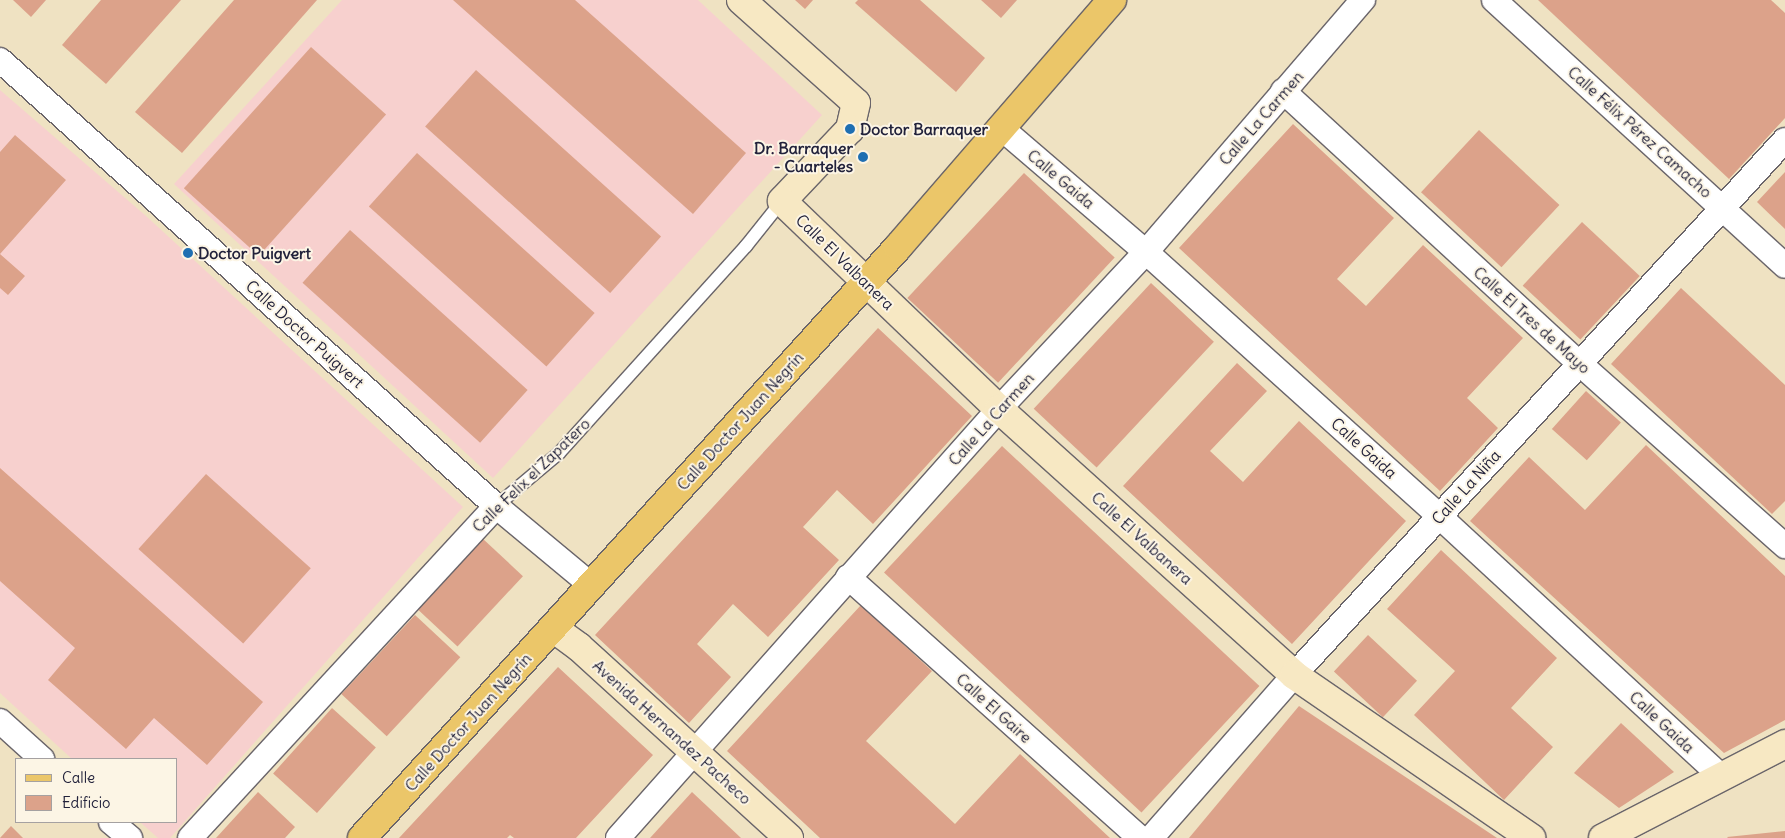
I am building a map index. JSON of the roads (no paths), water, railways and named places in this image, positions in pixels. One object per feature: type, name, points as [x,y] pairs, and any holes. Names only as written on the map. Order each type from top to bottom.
[{"type":"main road","name":"Calle Doctor Juan Negrín","points":[[362,838],[865,283],[1112,0]]},
{"type":"street","name":"Calle Felix el Zapatero","points":[[740,0],[856,103],[850,129],[782,200]]},
{"type":"street","name":"Calle La Carmen","points":[[618,838],[999,409],[1146,252],[1363,0]]},
{"type":"street","name":"Calle Félix Pérez Camacho","points":[[1494,0],[1724,208],[1785,266]]},
{"type":"street","name":"Calle Doctor Puigvert","points":[[0,60],[496,506],[591,584]]},
{"type":"street","name":"Calle El Tres de Mayo","points":[[1283,91],[1579,363],[1785,546]]},
{"type":"street","name":"Calle Gaida","points":[[1000,127],[1146,252],[1439,516],[1722,777]]},
{"type":"street","name":"Calle La Niña","points":[[1151,838],[1294,675],[1785,140]]},
{"type":"street","name":"Calle El Valbanera","points":[[782,200],[865,283],[999,409],[1294,675],[1531,838]]},
{"type":"street","name":"Calle Felix el Zapatero","points":[[190,838],[496,506]]},
{"type":"street","name":"Calle El Gaire","points":[[848,577],[1140,838]]},
{"type":"street","name":"Avenida Hernandez Pacheco","points":[[553,628],[579,648],[789,838]]},
{"type":"street","points":[[0,720],[41,758]]},
{"type":"street","points":[[1603,838],[1785,744]]},
{"type":"street","points":[[112,823],[130,838]]},
{"type":"lane","name":"Calle Felix el Zapatero","points":[[496,506],[559,452],[746,246],[782,200]]},
{"type":"place","name":"Doctor Barraquer","points":[[850,129]]},
{"type":"place","name":"Dr. Barraquer - Cuarteles","points":[[863,157]]},
{"type":"place","name":"Doctor Puigvert","points":[[188,253]]}]
